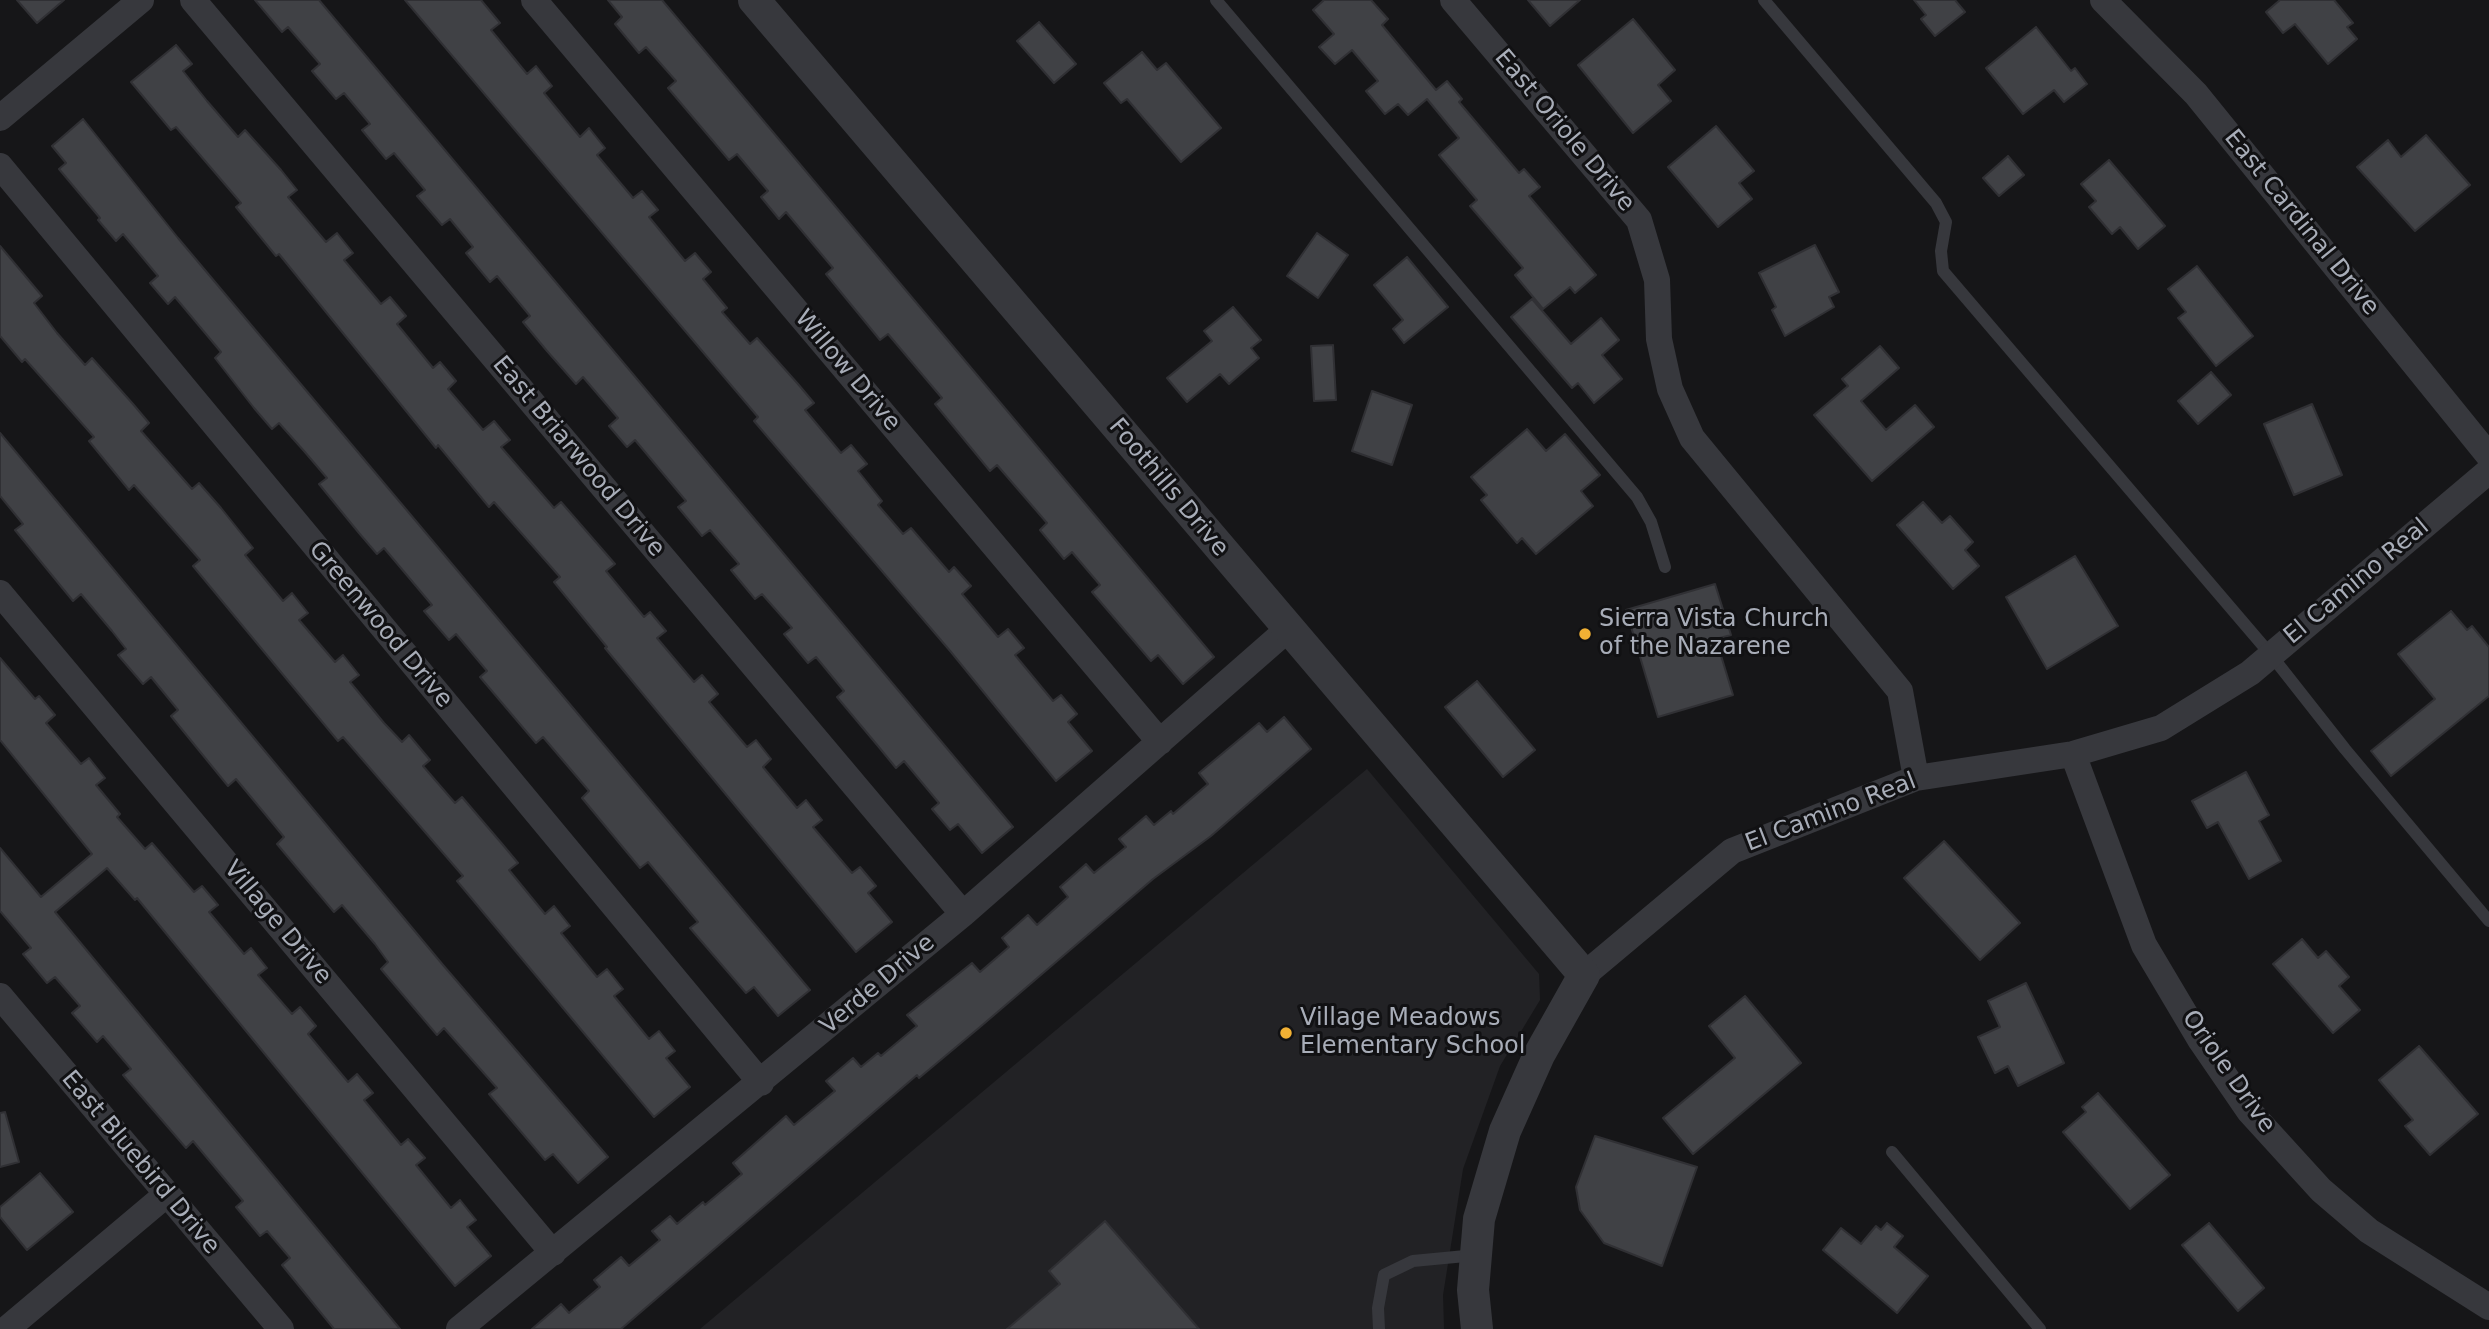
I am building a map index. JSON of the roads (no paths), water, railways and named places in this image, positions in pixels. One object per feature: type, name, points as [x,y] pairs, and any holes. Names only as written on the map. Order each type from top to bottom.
[{"type":"street","points":[[0,118],[141,0]]},
{"type":"street","name":"East Briarwood Drive","points":[[193,0],[963,914]]},
{"type":"street","name":"Willow Drive","points":[[534,0],[1160,742]]},
{"type":"street","name":"Foothills Drive","points":[[754,0],[1584,975]]},
{"type":"street","name":"East Oriole Drive","points":[[1453,0],[1640,220],[1657,281],[1659,339],[1670,389],[1692,438],[1900,691],[1916,778]]},
{"type":"street","name":"East Cardinal Drive","points":[[2103,0],[2196,94],[2489,456]]},
{"type":"street","name":"Greenwood Drive","points":[[0,166],[761,1083]]},
{"type":"street","name":"El Camino Real","points":[[1477,1329],[1473,1290],[1479,1219],[1505,1131],[1539,1055],[1584,975],[1731,851],[1916,778],[2073,754],[2161,728],[2250,673],[2489,471]]},
{"type":"street","name":"Village Drive","points":[[0,593],[553,1253]]},
{"type":"street","name":"Verde Drive","points":[[458,1329],[761,1083],[963,914],[1287,629]]},
{"type":"street","name":"Oriole Drive","points":[[2073,754],[2144,945],[2202,1041],[2249,1111],[2321,1190],[2369,1231],[2489,1307]]},
{"type":"street","name":"East Bluebird Drive","points":[[0,996],[281,1329]]},
{"type":"street","points":[[9,1327],[167,1194]]},
{"type":"lane","points":[[1216,0],[1637,497],[1651,522],[1665,567]]},
{"type":"lane","points":[[1764,0],[1936,203],[1947,222],[1941,251],[1943,271],[2271,655],[2345,750],[2489,921]]},
{"type":"lane","points":[[1892,1152],[2040,1329]]},
{"type":"lane","points":[[1379,1329],[1378,1307],[1384,1275],[1413,1261],[1476,1255]]},
{"type":"place","name":"Sierra Vista Church of the Nazarene","points":[[1585,634]]},
{"type":"place","name":"Village Meadows Elementary School","points":[[1286,1033]]}]
